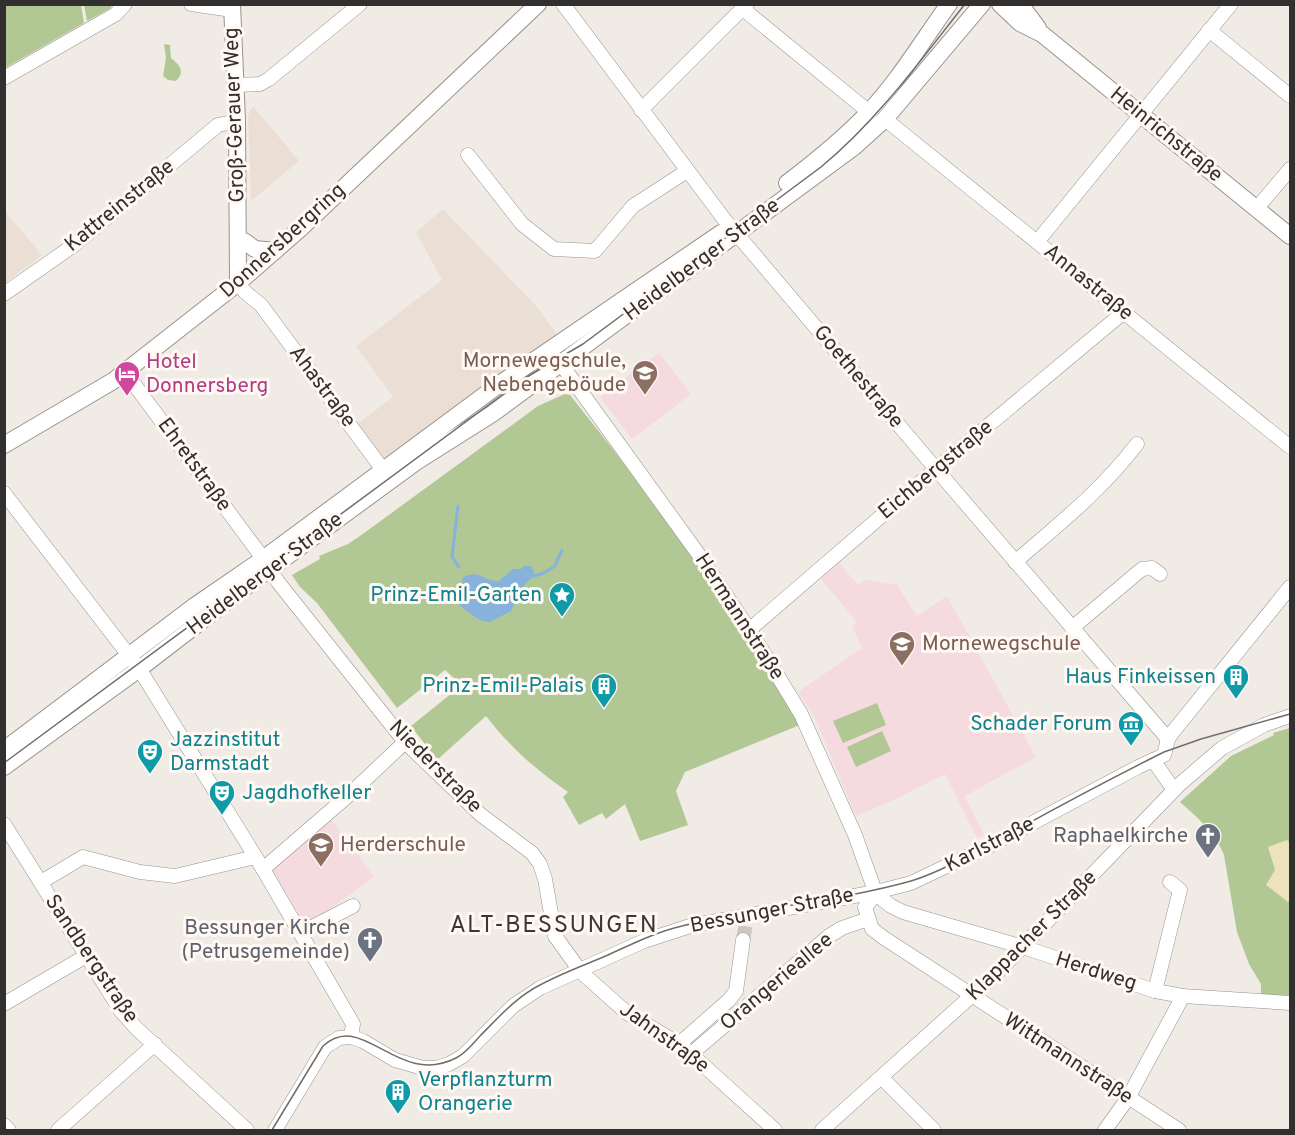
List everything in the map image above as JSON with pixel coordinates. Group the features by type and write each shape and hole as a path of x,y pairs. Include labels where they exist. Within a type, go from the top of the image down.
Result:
{"main road":[{"name":"Donnersbergring","path":"4,445 89,397 125,372 244,278 538,4"},
{"name":"Heidelberger Straße","path":"387,475 416,462 492,414 561,364 734,230 836,146 869,112 898,76 949,4"},
{"name":"Heidelberger Straße","path":"4,767 135,662 196,605 266,564 387,475 515,373 734,230 854,147 885,119 982,4"},
{"name":"Heinrichstraße","path":"1000,4 1020,23 1042,34 1290,236"},
{"name":"Heinrichstraße","path":"1020,4 1042,34"},
{"name":"Groß-Gerauer Weg","path":"232,7 237,121 237,236 244,278"},
{"name":"Groß-Gerauer Weg","path":"238,225 244,241 244,278"},
{"path":"244,241 255,249 275,251"},
{"path":"551,350 561,364"},
{"name":"Heidelberger Straße","path":"4,750 135,662"}],"street":[{"path":"4,78 116,14 125,4"},
{"path":"191,4 232,7"},
{"path":"235,85 256,85 266,81 360,4"},
{"name":"Goethestraße","path":"563,4 687,171 734,230 936,470 1168,739"},
{"path":"1037,242 1231,4"},
{"path":"641,110 745,7 869,112"},
{"path":"1209,30 1290,96"},
{"name":"Annastraße","path":"885,119 1290,447"},
{"name":"Kattreinstraße","path":"4,294 74,245 218,125 237,121"},
{"path":"468,155 522,224 554,249 595,251 633,206 687,171"},
{"path":"1257,208 1290,170"},
{"name":"Ahastraße","path":"244,278 261,305 387,475"},
{"name":"Eichbergstraße","path":"749,630 1124,312"},
{"name":"Hermannstraße","path":"561,364 679,527 749,630 801,714 855,835 876,893"},
{"name":"Ehretstraße","path":"125,372 266,564"},
{"path":"1015,562 1095,493 1137,444"},
{"path":"4,493 135,662 263,869 353,1024 351,1037 339,1038 325,1047 275,1131"},
{"name":"Niederstraße","path":"266,564 405,742 476,811 536,858 545,879 555,936 579,969"},
{"path":"1072,628 1142,569 1152,568 1160,574"},
{"path":"1174,790 1158,758 1168,739 1290,587"},
{"name":"Klappacher Straße","path":"825,1130 973,997 1174,790 1222,748 1264,725 1290,716"},
{"path":"263,869 350,794 405,742"},
{"name":"Karlstraße","path":"876,893 927,876 1158,758"},
{"name":"Sandbergstraße","path":"4,824 10,844 40,882 121,1011 247,1131"},
{"path":"40,882 83,857 140,872 175,876 255,857"},
{"path":"1155,991 1180,890 1170,882"},
{"path":"868,919 866,907 876,893"},
{"name":"Bessunger Straße","path":"351,1037 363,1041 395,1060 423,1068 437,1068 463,1056 526,996 579,969 662,934 690,926 746,919 876,893"},
{"name":"Herdweg","path":"876,893 891,906 903,912 1023,947 1155,991 1183,996 1290,1003"},
{"path":"301,933 353,906"},
{"name":"Wittmannstraße","path":"868,919 872,929 884,938 1179,1131"},
{"name":"Orangerieallee","path":"691,1054 829,936 842,928 868,919"},
{"path":"679,1044 729,1000 736,991 743,940"},
{"path":"4,1004 86,956"},
{"name":"Jahnstraße","path":"579,969 627,1013 679,1044 775,1131"},
{"path":"1105,1131 1128,1098 1183,996"},
{"path":"58,1131 154,1044"},
{"path":"882,1078 934,1131"},
{"path":"4,1125 9,1131"}],"shaded area":[{"path":"253,106 299,161 251,201 248,115"},
{"path":"443,209 536,306 563,342 383,470 352,428 393,397 356,346 442,280 416,232"},
{"path":"4,210 42,255 5,283 4,283"},
{"name":"Mornewegschule, Nebengeböude","path":"659,353 691,394 632,439 600,397"},
{"path":"839,563 858,585 865,580 897,585 917,616 947,596 1036,757 965,796 984,835 977,838 945,774 856,816 813,714 798,692 862,648 852,626 857,622 821,579"},
{"name":"Herderschule","path":"328,816 374,877 310,924 304,923 273,871 273,866"}],"green space":[{"path":"5,4 81,5 84,23 5,68"},
{"path":"112,4 111,8 87,21 84,5"},
{"path":"164,44 170,45 171,58 181,69 176,81 168,80 163,76 166,58"},
{"name":"Prinz-Emil-Garten","path":"565,394 570,395 615,452 703,571 802,724 685,772 676,791 688,825 640,841 625,804 606,819 602,813 579,825 563,797 568,792 524,757 486,716 437,760 411,726 462,685 445,670 397,708 317,603 300,587 292,575 320,559 319,556 348,544 538,406"},
{"path":"877,703 886,725 843,743 833,721"},
{"path":"1290,728 1290,996 1261,995 1261,984 1249,964 1237,932 1224,855 1211,832 1180,802 1231,756 1274,735 1273,733"},
{"path":"882,731 891,751 856,767 847,747"}],"sand":[{"path":"1287,840 1290,843 1290,899 1288,902 1266,885 1275,870 1268,847"}],"water":[{"path":"524,566 531,566 534,576 525,584 511,611 490,622 482,621 458,604 456,599 463,577 474,574 499,581 513,569 521,569"}],"waterway":[{"path":"458,506 452,557 459,567"},
{"path":"534,576 555,566 562,550"}],"tunnel":[{"path":"743,940 746,923"}],"tram line":[{"path":"4,763 525,378 583,344 821,167 879,110 965,4"},
{"path":"272,1130 323,1046 338,1037 352,1036 367,1041 416,1064 435,1065 456,1058 469,1049 508,1008 531,990 644,939 710,919 854,894 924,877 1164,752 1290,714"}],"place":[{"name":"Mornewegschule, Nebengeböude","path":"645,396"},
{"name":"Hotel Donnersberg","path":"127,397"},
{"name":"Prinz-Emil-Garten","path":"562,618"},
{"name":"Mornewegschule","path":"902,667"},
{"name":"Haus Finkeissen","path":"1236,700"},
{"name":"Prinz-Emil-Palais","path":"604,709"},
{"name":"Schader Forum","path":"1131,747"},
{"name":"Jazzinstitut Darmstadt","path":"150,775"},
{"name":"Jagdhofkeller","path":"222,816"},
{"name":"Raphaelkirche","path":"1208,859"},
{"name":"Herderschule","path":"321,868"},
{"name":"Bessunger Kirche (Petrusgemeinde)","path":"370,963"},
{"name":"Verpflanzturm Orangerie","path":"398,1115"}],"district":[{"name":"ALT-BESSUNGEN","path":"554,926"}]}
